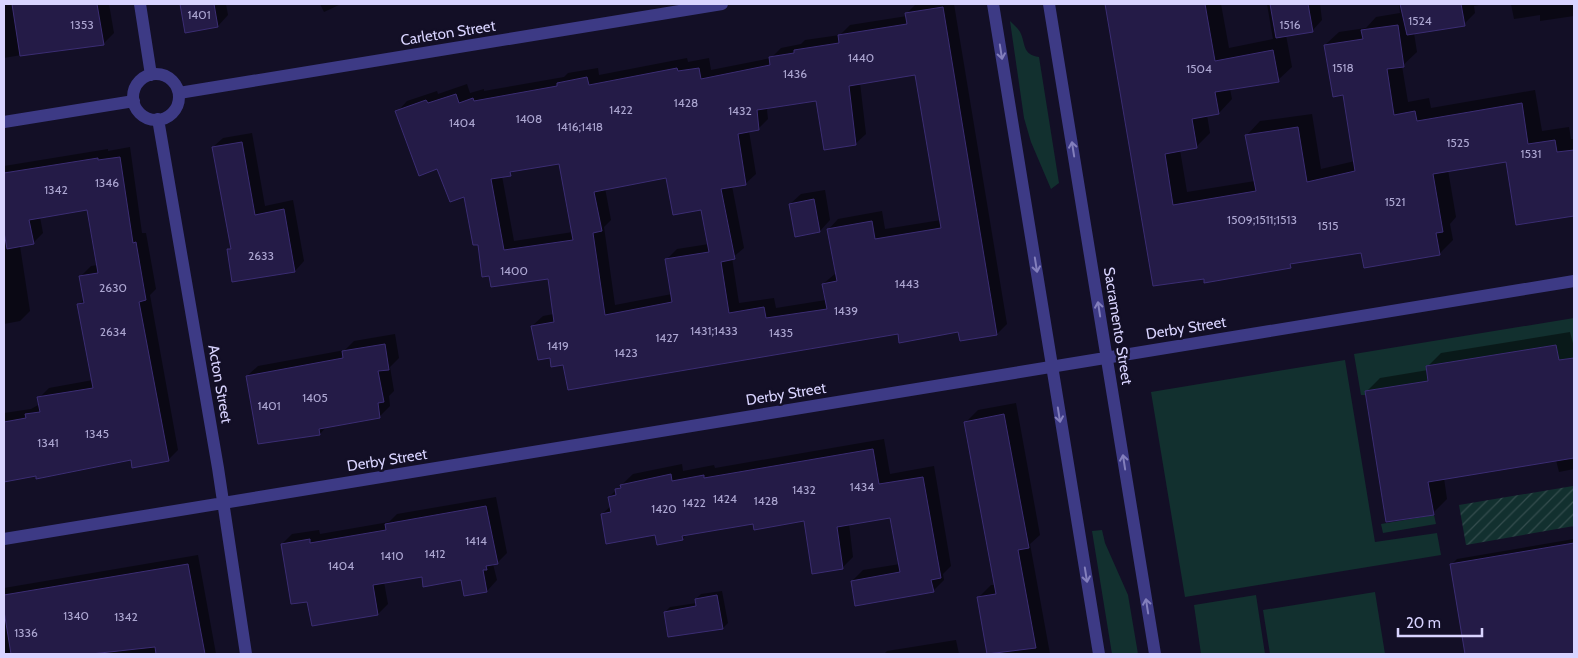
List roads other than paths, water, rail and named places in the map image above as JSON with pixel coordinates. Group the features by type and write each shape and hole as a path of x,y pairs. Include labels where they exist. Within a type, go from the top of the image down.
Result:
{"street":[{"path":"140,4 152,75"},
{"name":"Carleton Street","path":"179,94 722,4"},
{"path":"993,4 1098,654"},
{"name":"Sacramento Street","path":"1049,4 1155,654"},
{"path":"152,75 166,76 172,81 179,94 179,101 172,113 158,119 146,117 136,108 134,101 135,88 139,82 152,75"},
{"path":"4,122 134,101"},
{"name":"Acton Street","path":"158,119 223,504 246,654"},
{"name":"Derby Street","path":"4,539 1574,281"}]}
